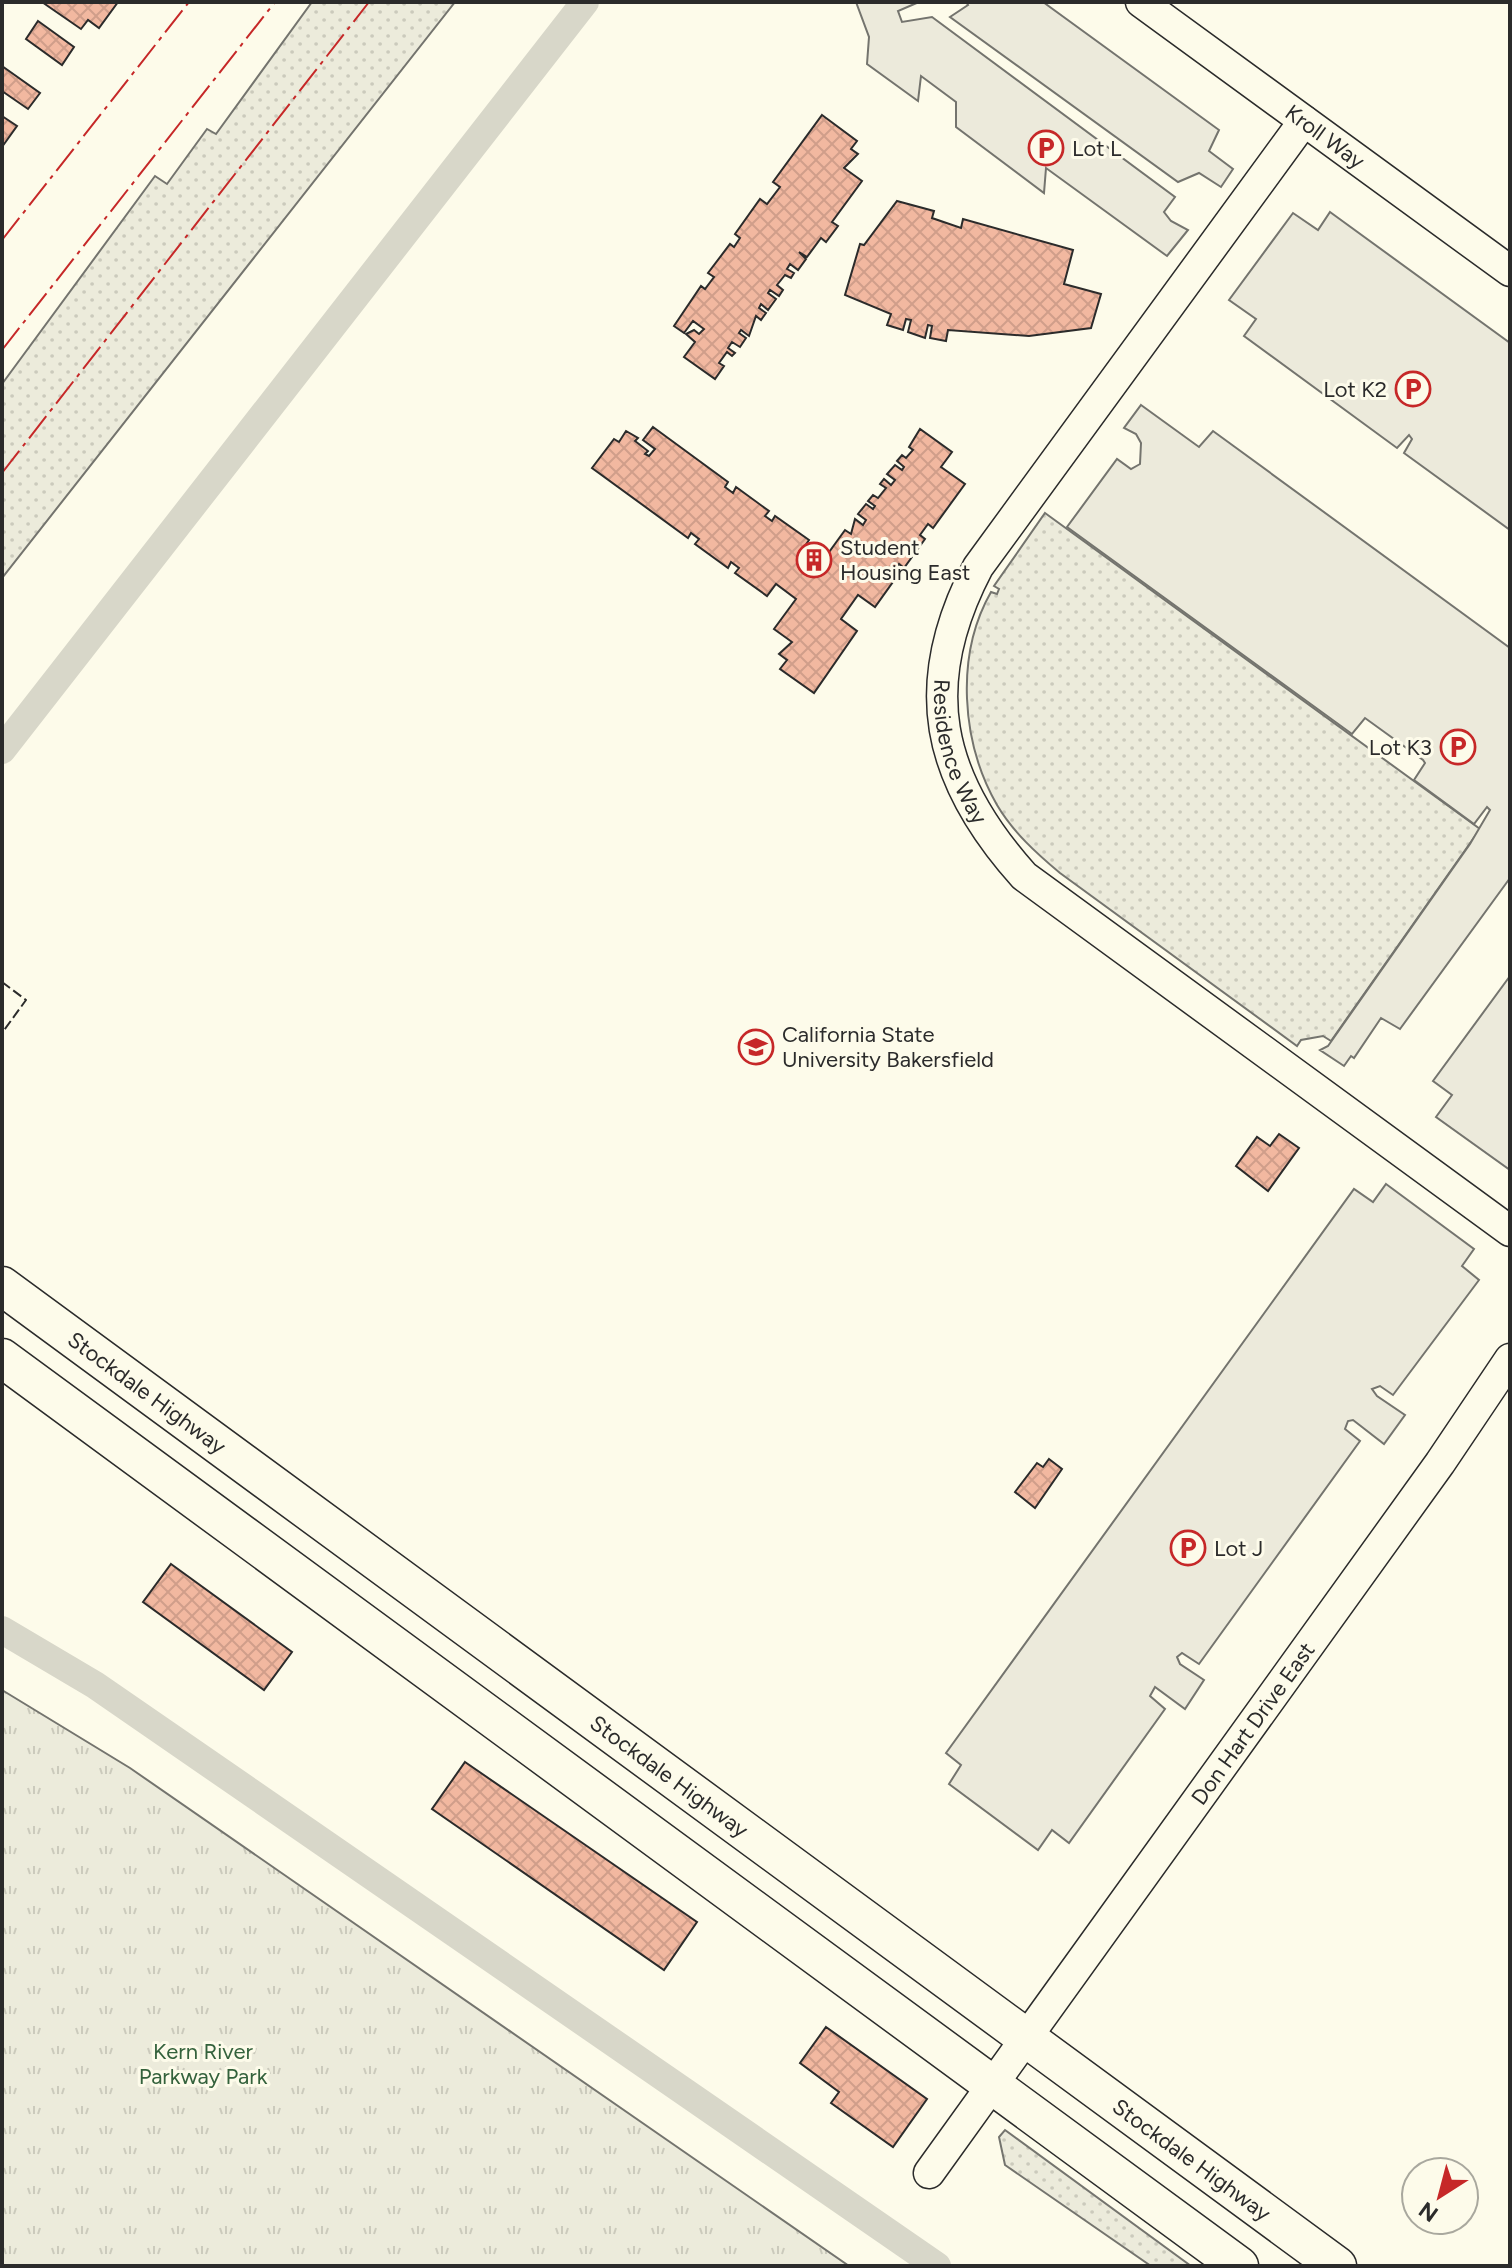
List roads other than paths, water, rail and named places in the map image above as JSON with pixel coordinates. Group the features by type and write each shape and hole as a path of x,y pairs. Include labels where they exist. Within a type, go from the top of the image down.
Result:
{"main road":[{"name":"Stockdale Highway","path":"2,1286 1337,2266"},
{"path":"2,1317 28,1330 74,1338"},
{"path":"2,1358 1239,2266"}],"street":[{"name":"Kroll Way","path":"1141,2 1510,271"},
{"name":"Residence Way","path":"1304,121 978,567 957,607 945,657 941,712 947,742 981,823 1024,876 1510,1231"},
{"name":"Don Hart Drive East","path":"929,2173 1440,1463 1510,1359"}],"waterway":[{"path":"2,750 585,2"},
{"path":"2,1630 95,1685 937,2266"}],"place":[{"name":"Lot L","path":"1046,148"},
{"name":"Lot K2","path":"1413,389"},
{"name":"Student Housing East","path":"814,560"},
{"name":"Lot K3","path":"1458,747"},
{"name":"California State University Bakersfield","path":"756,1047"},
{"name":"Lot J","path":"1188,1548"}],"park label":[{"name":"Kern River Parkway Park","path":"203,2064"}]}
